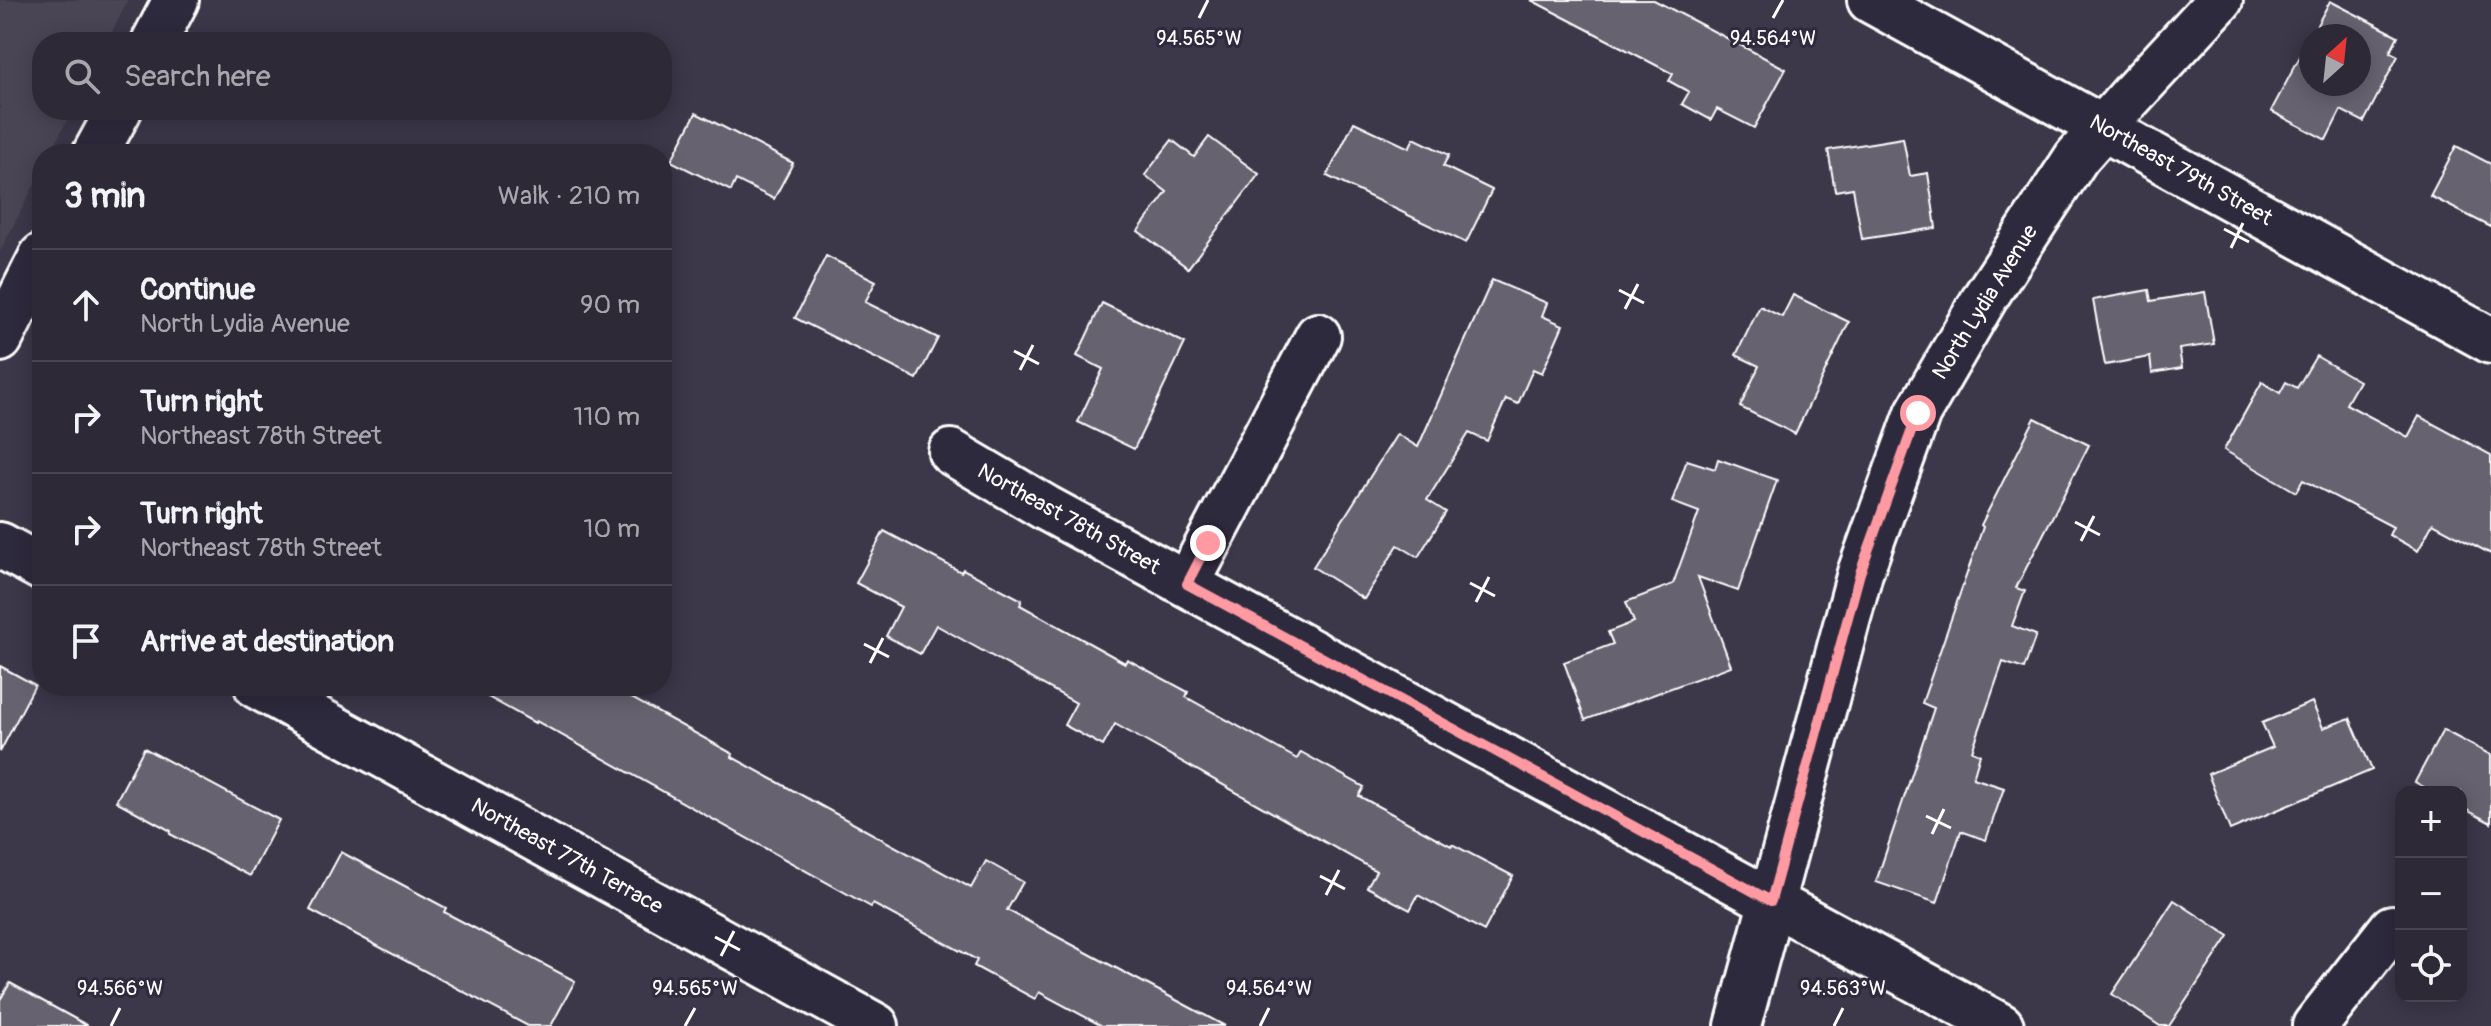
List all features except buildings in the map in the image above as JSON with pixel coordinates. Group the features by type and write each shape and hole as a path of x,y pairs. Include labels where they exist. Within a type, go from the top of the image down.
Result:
{"street":[{"path":"159,32 176,0"},
{"name":"Northeast 79th Street","path":"1870,0 2491,341"},
{"name":"North Lydia Avenue","path":"1738,1026 1860,573 1918,413 1986,296 2077,157 2220,0"},
{"path":"100,144 114,120"},
{"path":"0,339 32,276"},
{"name":"Northeast 78th Street","path":"1187,584 1318,336"},
{"name":"Northeast 78th Street","path":"951,452 1046,508 2001,1026"},
{"path":"0,545 32,563"},
{"name":"Northeast 77th Terrace","path":"275,696 876,1026"},
{"path":"2315,1026 2392,928"}],"shaded area":[{"path":"0,0 128,0 112,32 32,32 32,120 67,120 55,144 32,144 32,190 0,252"}],"route":[{"path":"1208,543 1187,584 1771,901 1860,573 1918,413"}]}
